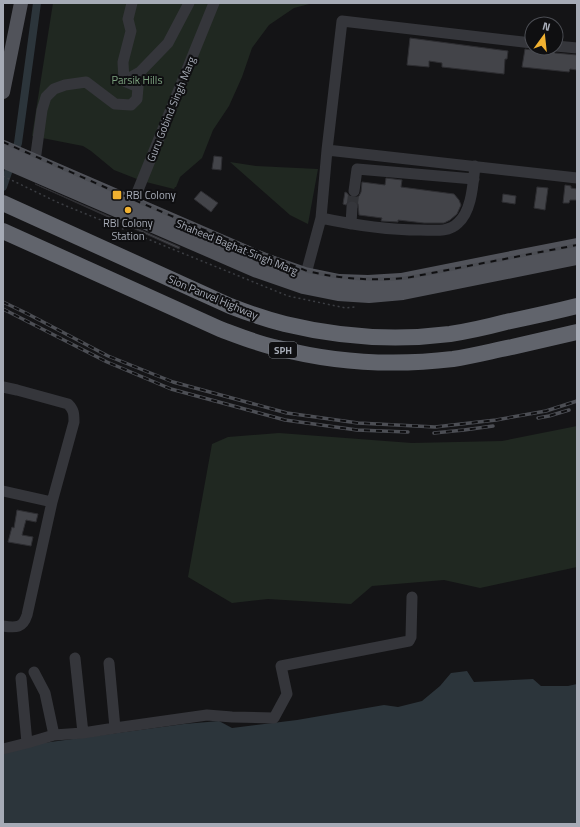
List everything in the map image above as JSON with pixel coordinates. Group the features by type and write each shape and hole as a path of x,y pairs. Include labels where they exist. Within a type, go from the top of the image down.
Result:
{"highway":[{"name":"Sion Panvel Highway","path":"3,203 230,306 270,320 310,330 366,337 422,337 478,329 577,306"},
{"name":"SPH","path":"6,232 220,329 248,340 306,355 335,360 365,362 424,362 483,354 577,332"}],"main road":[{"path":"3,92 21,3"},
{"name":"Shaheed Baghat Singh Marg","path":"4,152 130,209 257,271 340,281 368,282 401,280 577,245"},
{"name":"Shaheed Baghat Singh Marg","path":"305,276 338,294 369,296 403,293 577,258"}],"street":[{"path":"124,81 123,62 131,31 128,19 132,3"},
{"path":"124,81 140,72 168,43 189,3"},
{"name":"Guru Gobind Singh Marg","path":"130,209 214,3"},
{"path":"305,276 321,218 327,150 342,21 524,42"},
{"path":"564,47 577,48"},
{"path":"31,164 42,110 46,97 54,89 65,85 86,82 115,104 131,105 137,98 138,87 124,81"},
{"path":"327,150 577,178"},
{"path":"321,218 351,224 398,230 443,230 451,228 458,224 465,216 474,179 475,166"},
{"path":"354,191 357,169 474,179"},
{"path":"351,224 352,207"},
{"path":"3,387 68,404 72,408 74,415 74,422 52,502 25,622 12,628 3,626"},
{"path":"3,491 52,502"},
{"path":"3,749 54,735 83,733 207,715 274,718 287,694 281,666 409,641 411,637 412,597"},
{"path":"75,658 83,733"},
{"path":"109,663 116,728"},
{"path":"34,672 46,693 54,735"},
{"path":"21,678 27,743"}],"green space":[{"name":"Parsik Hills","path":"53,3 313,3 294,8 269,25 252,48 242,77 229,106 213,130 202,158 180,177 174,189 142,181 114,170 83,146 32,136"},
{"path":"230,162 256,166 318,169 308,224 290,215"},
{"path":"577,426 577,567 480,588 444,580 372,586 351,604 268,599 232,603 188,577 212,444 228,437 279,433 412,443 502,441"}],"shaded area":[{"path":"467,671 474,682 533,679 541,686 568,686 577,684 577,824 3,824 3,754 43,743 184,724 219,721 232,728 297,720 384,705 398,707 422,701 440,686 451,673"}],"building":[{"path":"410,38 508,51 507,59 505,59 504,74 442,67 442,63 429,61 429,67 407,65"},
{"path":"524,55 577,55 577,70 570,69 569,72 522,67"},
{"path":"214,156 222,157 221,170 212,169"},
{"path":"386,178 402,180 401,187 454,194 461,205 457,214 444,223 424,223 398,220 398,222 381,221 382,218 359,215 358,204 356,201 352,200 346,205 343,204 345,192 350,197 356,198 361,192 362,182 385,185"},
{"path":"35,184 180,247 179,249"},
{"path":"565,185 577,189 577,200 570,200 569,203 563,203"},
{"path":"537,187 548,188 545,210 534,208"},
{"path":"201,191 218,203 211,212 194,199"},
{"path":"503,194 516,196 515,204 502,202"},
{"path":"17,510 38,514 36,522 26,520 22,535 33,537 31,546 8,542 12,527 14,528"}],"waterway":[{"path":"3,187 18,143 37,3"}],"tunnel":[{"path":"352,207 354,191"}],"railway":[{"path":"3,142 202,229 307,271 320,274 356,279 406,278 577,245"},
{"path":"3,302 108,356 173,382 287,413 358,423 435,427 496,420 546,411 577,401"},
{"path":"3,309 107,362 171,389 285,420 357,430 408,432"},
{"path":"538,418 569,410"},
{"path":"434,433 493,426"}],"place":[{"name":"RBI Colony","path":"117,195"},
{"name":"RBI Colony Station","path":"128,210"}]}
